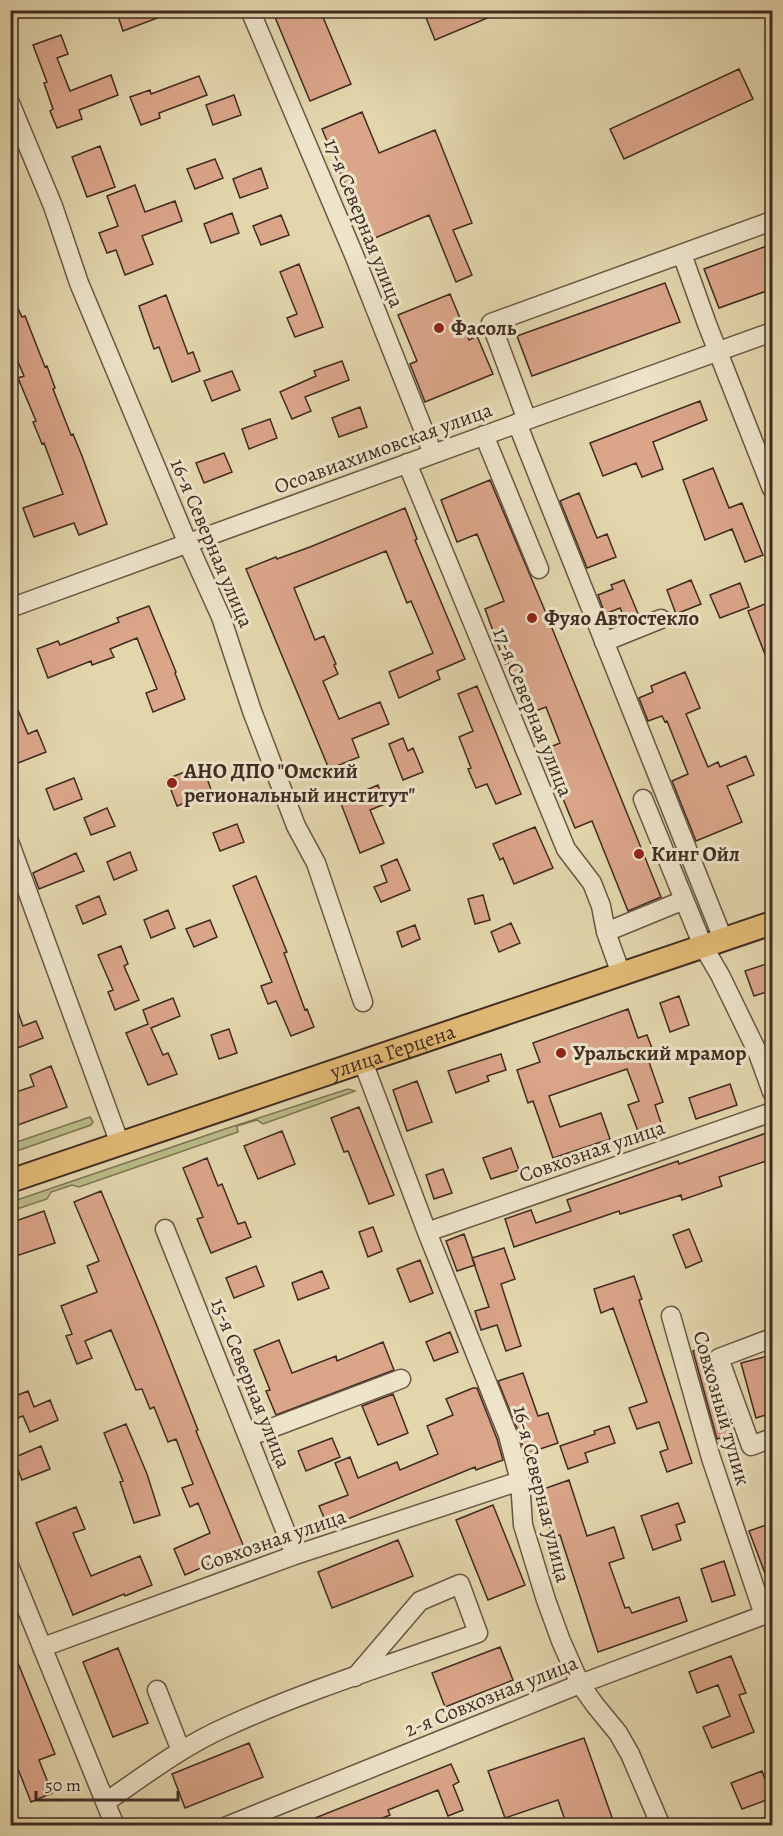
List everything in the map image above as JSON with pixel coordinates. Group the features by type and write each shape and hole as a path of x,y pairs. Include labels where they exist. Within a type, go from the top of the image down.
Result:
{"main road":[{"name":"улица Герцена","path":"10,1181 772,923"}],"street":[{"name":"17-я Северная улица","path":"250,10 350,244 433,454"},
{"name":"16-я Северная улица","path":"10,103 53,206 79,283 188,544 221,617 252,711 296,826 316,863 363,1002"},
{"path":"772,221 491,323 522,422 713,943 720,975 757,1052 772,1092"},
{"path":"682,254 772,489"},
{"name":"Осоавиахимовская улица","path":"10,608 772,332"},
{"path":"484,435 539,569"},
{"name":"17-я Северная улица","path":"407,464 566,849 592,884 601,906 606,932 621,974"},
{"path":"604,642 660,619"},
{"path":"643,799 684,900 713,943"},
{"path":"10,844 120,1144"},
{"path":"606,932 684,900"},
{"name":"16-я Северная улица","path":"363,1062 427,1232 508,1435 520,1481 524,1525 561,1641 580,1684 618,1733 630,1755 660,1826"},
{"name":"Совхозная улица","path":"427,1232 772,1112"},
{"name":"15-я Северная улица","path":"165,1229 295,1555"},
{"name":"Совхозный тупик","path":"671,1316 711,1458 768,1613"},
{"path":"772,1338 719,1358 751,1446 772,1438"},
{"path":"248,1437 401,1379"},
{"name":"Совхозная улица","path":"43,1647 295,1555 520,1481"},
{"path":"10,1568 14,1588 43,1647 115,1826"},
{"path":"106,1802 181,1751 225,1727 478,1633 460,1584 420,1601 355,1677"},
{"name":"2-я Совхозная улица","path":"227,1826 580,1684 768,1613"},
{"path":"157,1690 181,1751"}],"green space":[{"path":"348,1089 355,1091 263,1124 257,1120 237,1126 238,1132 79,1187 72,1185 51,1192 47,1199 11,1211 11,1202 225,1129"},
{"path":"90,1117 93,1122 91,1125 11,1153 11,1144"}],"building":[{"path":"116,10 173,10 173,12 123,31"},
{"path":"272,10 320,10 351,84 310,101"},
{"path":"423,10 504,10 504,11 435,40"},
{"path":"61,35 68,54 57,58 70,91 111,75 118,95 79,110 82,119 57,128 50,111 53,109 44,83 47,82 33,45"},
{"path":"739,69 753,99 624,159 610,129"},
{"path":"199,76 207,95 159,113 160,118 141,125 130,97 150,90 151,94"},
{"path":"234,95 241,115 213,125 206,105"},
{"path":"362,112 379,153 435,130 472,223 453,230 472,275 456,282 429,215 368,241 322,129"},
{"path":"100,146 115,187 87,197 72,157"},
{"path":"215,159 223,178 195,189 187,169"},
{"path":"261,168 268,188 240,198 233,179"},
{"path":"135,185 145,212 175,201 182,221 142,236 153,264 125,275 116,250 107,253 99,233 118,226 107,196"},
{"path":"232,213 239,233 211,243 204,224"},
{"path":"281,215 289,235 261,245 253,226"},
{"path":"772,244 772,289 719,308 704,269"},
{"path":"299,264 323,327 295,337 287,318 297,314 280,272"},
{"path":"665,283 680,322 532,376 517,336"},
{"path":"10,291 22,317 25,316 45,367 47,366 55,388 53,389 82,456 107,524 79,535 74,523 34,537 23,508 63,494 44,443 42,444 33,422 36,421 18,378 24,376 10,343"},
{"path":"450,294 469,340 477,336 493,374 425,402 410,364 417,361 398,315"},
{"path":"166,295 188,354 193,352 200,371 172,382 159,347 154,349 139,306"},
{"path":"342,361 349,380 305,397 311,411 292,419 280,392 316,376 314,371"},
{"path":"232,371 240,390 212,401 204,381"},
{"path":"700,401 707,420 653,442 663,469 642,477 636,463 603,476 590,443"},
{"path":"360,407 367,427 339,437 332,418"},
{"path":"270,419 277,438 249,449 242,429"},
{"path":"224,453 232,472 204,483 196,463"},
{"path":"713,468 729,508 742,503 763,555 745,562 732,529 705,540 683,480"},
{"path":"490,480 661,897 628,911 592,821 575,828 543,750 560,743 546,707 528,714 508,663 505,664 485,609 504,601 477,534 457,542 441,500"},
{"path":"579,493 597,538 607,534 616,557 587,568 560,501"},
{"path":"405,508 417,539 415,540 465,659 437,671 440,679 399,698 389,672 433,653 411,601 407,603 386,551 294,588 315,640 324,636 336,664 334,665 338,674 323,681 339,719 380,702 389,724 352,739 359,757 329,769 246,569 310,547"},
{"path":"624,580 639,616 626,621 620,608 605,614 598,595 613,589 611,585"},
{"path":"691,580 701,604 676,614 667,590"},
{"path":"740,583 749,607 720,618 710,595"},
{"path":"772,601 772,672 748,611"},
{"path":"149,606 185,699 153,712 146,693 157,689 137,638 110,649 114,657 92,665 91,661 48,678 37,649 58,641 60,645 119,622 117,618"},
{"path":"685,672 700,708 686,714 708,767 718,762 720,767 746,756 754,775 727,786 742,822 696,841 672,781 688,774 667,721 665,722 662,716 648,721 639,698 653,692 651,686"},
{"path":"477,686 521,794 496,804 487,784 476,788 459,737 473,731 458,694"},
{"path":"10,691 28,734 37,730 46,752 18,763 10,745"},
{"path":"403,738 408,751 413,748 423,772 403,780 389,744"},
{"path":"202,765 212,792 177,806 167,779"},
{"path":"74,778 82,799 54,810 46,789"},
{"path":"378,785 385,804 370,810 384,843 360,853 340,801"},
{"path":"107,808 115,826 91,835 84,818"},
{"path":"237,824 244,842 220,851 213,833"},
{"path":"535,827 553,868 514,884 503,858 500,860 493,844"},
{"path":"130,852 137,870 114,880 107,862"},
{"path":"76,853 84,871 39,889 33,873"},
{"path":"397,859 410,890 381,902 374,887 387,882 381,866"},
{"path":"256,876 287,952 284,953 305,1010 307,1009 314,1027 291,1036 276,1001 268,1004 261,986 272,982 233,886"},
{"path":"483,895 490,920 475,924 468,899"},
{"path":"99,896 106,914 83,924 76,906"},
{"path":"168,910 175,928 151,938 144,920"},
{"path":"210,920 217,937 194,947 186,929"},
{"path":"511,923 520,943 499,952 491,932"},
{"path":"415,925 420,939 402,947 397,932"},
{"path":"121,946 128,964 124,966 139,1000 115,1010 108,992 113,990 98,955"},
{"path":"772,962 772,990 754,996 745,971"},
{"path":"12,996 23,1026 36,1021 43,1038 10,1051 10,997"},
{"path":"679,996 689,1025 670,1032 660,1003"},
{"path":"173,998 180,1016 151,1028 163,1055 168,1053 177,1074 148,1085 126,1033 148,1024 143,1010"},
{"path":"628,1009 638,1038 647,1035 656,1059 649,1062 663,1102 655,1105 661,1123 638,1131 628,1105 639,1101 627,1069 549,1096 560,1127 601,1113 610,1139 553,1158 533,1101 528,1103 517,1070 540,1062 533,1043"},
{"path":"229,1029 237,1053 219,1059 211,1035"},
{"path":"501,1054 506,1070 487,1076 489,1081 456,1093 448,1071"},
{"path":"51,1066 67,1107 10,1128 10,1094 34,1086 30,1075"},
{"path":"417,1081 432,1122 407,1131 393,1090"},
{"path":"730,1084 737,1105 696,1119 689,1098"},
{"path":"359,1107 394,1195 369,1204 348,1151 344,1152 331,1118"},
{"path":"282,1131 295,1164 258,1179 244,1146"},
{"path":"772,1131 772,1159 719,1177 722,1186 682,1200 681,1195 620,1214 619,1211 514,1247 505,1219 531,1210 536,1223 571,1211 567,1200"},
{"path":"511,1148 519,1170 491,1179 483,1158"},
{"path":"207,1158 218,1186 222,1184 238,1224 245,1222 251,1237 211,1253 197,1219 203,1217 183,1168"},
{"path":"443,1169 452,1193 434,1199 426,1175"},
{"path":"101,1191 246,1552 222,1562 221,1559 185,1575 174,1549 210,1533 198,1503 190,1507 182,1488 193,1484 176,1439 168,1442 154,1407 150,1409 142,1389 136,1390 111,1330 85,1341 92,1358 77,1364 66,1336 72,1334 61,1306 97,1292 87,1266 99,1261 74,1202"},
{"path":"44,1211 55,1243 10,1258 10,1223"},
{"path":"373,1227 382,1251 368,1257 359,1232"},
{"path":"689,1229 702,1261 686,1268 673,1235"},
{"path":"464,1234 475,1265 457,1271 446,1241"},
{"path":"504,1248 515,1279 501,1284 521,1346 506,1351 497,1325 481,1330 475,1311 489,1307 472,1258"},
{"path":"420,1260 433,1293 410,1302 397,1269"},
{"path":"256,1266 264,1286 234,1298 226,1278"},
{"path":"322,1271 329,1288 298,1300 292,1283"},
{"path":"634,1276 642,1299 639,1300 692,1463 667,1472 660,1452 668,1449 659,1422 637,1429 629,1408 647,1402 613,1308 601,1313 594,1289"},
{"path":"450,1332 458,1352 434,1361 426,1342"},
{"path":"279,1340 292,1373 336,1356 337,1361 383,1342 394,1370 276,1415 266,1391 270,1390 254,1350"},
{"path":"705,1347 731,1435 717,1439 693,1351"},
{"path":"772,1355 772,1413 756,1418 741,1363"},
{"path":"523,1373 538,1416 548,1413 558,1443 525,1454 498,1381"},
{"path":"477,1388 503,1460 476,1470 475,1467 328,1527 319,1506 348,1495 335,1463 350,1457 358,1478 397,1462 400,1470 438,1454 427,1426 453,1415 446,1399"},
{"path":"28,1391 34,1407 50,1400 58,1420 30,1432 23,1416 10,1421 10,1398"},
{"path":"393,1394 408,1433 378,1445 362,1406"},
{"path":"126,1424 147,1474 160,1515 134,1523 120,1482 123,1481 104,1433"},
{"path":"609,1426 615,1443 585,1453 588,1462 568,1469 560,1446 595,1434 594,1431"},
{"path":"332,1438 340,1457 306,1471 298,1451"},
{"path":"41,1446 50,1469 22,1480 13,1458"},
{"path":"569,1480 587,1536 614,1527 624,1558 609,1563 625,1608 629,1607 632,1613 679,1597 687,1621 598,1652 560,1535 553,1537 538,1491"},
{"path":"678,1503 685,1522 676,1525 681,1540 653,1550 641,1516"},
{"path":"493,1505 525,1585 488,1600 456,1520"},
{"path":"76,1507 85,1529 73,1533 91,1576 140,1556 152,1585 73,1615 36,1523"},
{"path":"772,1523 772,1589 771,1589 749,1531"},
{"path":"398,1540 413,1576 332,1608 318,1572"},
{"path":"724,1561 735,1595 712,1602 701,1569"},
{"path":"11,1646 55,1754 39,1760 52,1793 31,1802 18,1769 10,1772"},
{"path":"500,1647 513,1680 445,1707 432,1673"},
{"path":"118,1648 148,1723 113,1737 83,1662"},
{"path":"731,1656 746,1693 739,1695 754,1732 712,1748 703,1727 730,1716 718,1685 697,1693 689,1672"},
{"path":"584,1738 615,1826 567,1826 558,1800 505,1818 488,1771"},
{"path":"249,1743 263,1777 185,1808 172,1774"},
{"path":"451,1764 459,1782 453,1785 463,1810 448,1816 438,1790 388,1810 390,1815 362,1826 295,1826"},
{"path":"762,1771 772,1798 742,1809 731,1783"}],"place":[{"name":"Фасоль","path":"439,328"},
{"name":"Фуяо Автостекло","path":"532,618"},
{"name":"АНО ДПО \"Омский региональный институт\"","path":"172,783"},
{"name":"Кинг Ойл","path":"639,854"},
{"name":"Уральский мрамор","path":"561,1053"}]}
